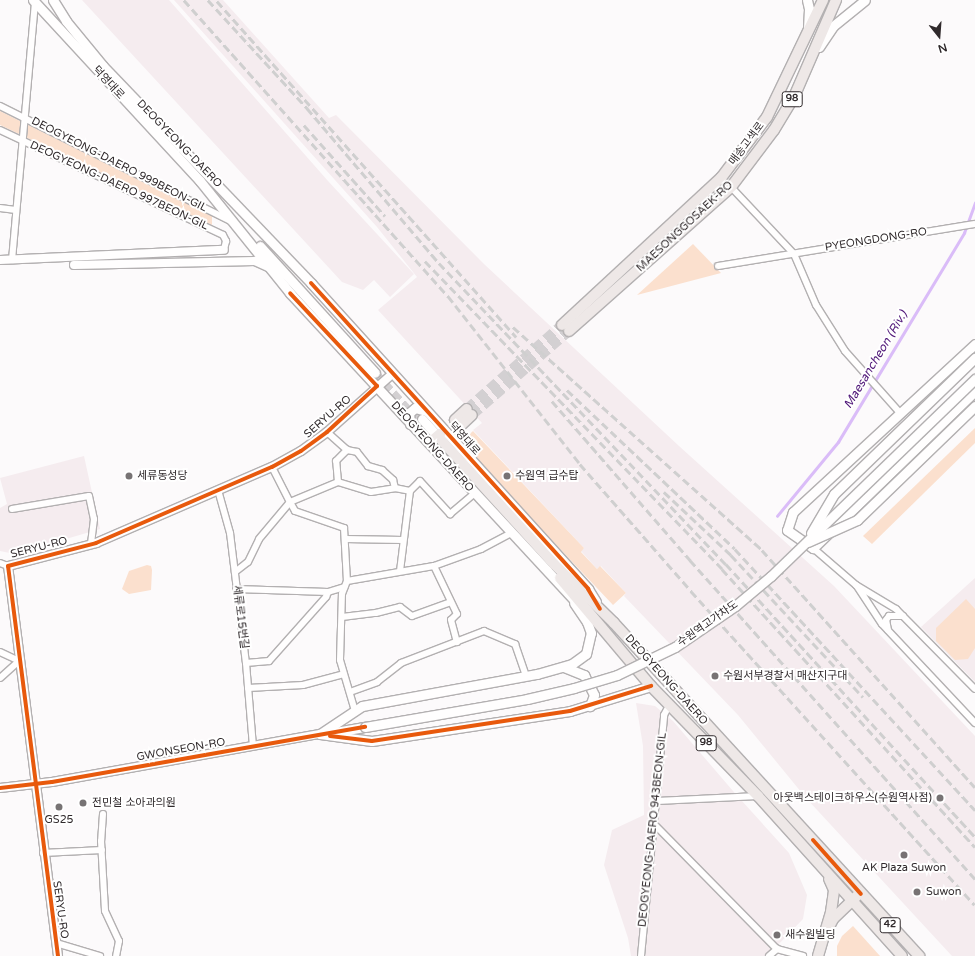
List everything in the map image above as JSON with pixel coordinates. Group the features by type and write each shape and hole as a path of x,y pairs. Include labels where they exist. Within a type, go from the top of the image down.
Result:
{"main road":[{"name":"DEOGYEONG-DAERO","path":"53,0 66,22 104,66 220,188 376,371 236,223 211,194"},
{"path":"807,0 809,9 808,32"},
{"name":"매송고색로","path":"566,328 721,178 767,117 823,0"},
{"name":"MAESONGGOSAEK-RO","path":"566,328 731,187 774,130 794,97 836,0"},
{"path":"811,58 833,26 865,0"},
{"name":"덕영대로","path":"34,1 211,194"},
{"name":"덕영대로","path":"220,188 311,283 392,374 419,419 588,589 600,609"},
{"path":"236,223 271,269"},
{"name":"DEOGYEONG-DAERO","path":"271,269 377,386 419,419 474,494 571,599 592,616"},
{"path":"975,344 792,512 787,530 813,548 975,391"},
{"path":"805,543 834,494 975,358"},
{"name":"수원역고가차도","path":"365,726 527,699 617,675 647,662 703,630 747,596 805,543 975,379"},
{"path":"805,543 857,520 975,406"},
{"path":"458,423 470,412"},
{"name":"덕영대로","path":"419,419 440,439"},
{"name":"DEOGYEONG-DAERO","path":"440,439 554,564 600,609 857,897 902,956"},
{"name":"DEOGYEONG-DAERO","path":"440,439 669,706 758,796 824,868 919,956"},
{"path":"320,734 362,706 526,676 564,667 579,660 586,654 590,643 588,622 571,599"},
{"path":"564,667 584,675 594,695 590,706"},
{"path":"320,734 372,741 590,706 651,686"},
{"name":"GWONSEON-RO","path":"320,734 365,726"},
{"name":"98","path":"824,868 834,890 825,936"},
{"path":"818,956 833,919 857,897"},
{"path":"824,956 825,936"}],"street":[{"path":"12,260 34,1"},
{"name":"DEOGYEONG-DAERO 999BEON-GIL","path":"0,106 236,223"},
{"name":"DEOGYEONG-DAERO 997BEON-GIL","path":"0,130 223,235 226,241 224,250"},
{"path":"731,187 794,254 816,305 844,350 877,385 900,413"},
{"path":"0,208 16,210"},
{"name":"PYEONGDONG-RO","path":"718,266 973,225"},
{"path":"74,261 224,250"},
{"path":"0,260 255,261 271,269"},
{"name":"SERYU-RO","path":"58,956 34,784 33,751 4,564 91,545 272,467 301,452 327,432 392,374"},
{"path":"327,432 347,450 358,452 368,466 382,470 393,480 396,488"},
{"path":"338,482 336,461 347,450"},
{"path":"272,467 295,511 344,528 346,584 342,617 340,660 355,711"},
{"path":"400,571 410,491 420,481 450,514 474,494"},
{"path":"235,572 248,562 259,539 290,502 338,482 371,492 396,488 410,491"},
{"name":"세류로15번길","path":"218,490 230,533 246,663 253,746"},
{"path":"12,509 89,496 94,519 91,545"},
{"path":"246,663 269,661 328,592 346,584 400,571 434,566 481,549 511,533"},
{"path":"345,539 403,540"},
{"path":"813,548 856,585 903,616 975,689"},
{"path":"434,566 457,614 451,620 457,642"},
{"path":"856,585 888,630 975,723"},
{"path":"236,589 328,592"},
{"path":"342,617 376,613 400,607 412,616 451,602"},
{"path":"888,630 886,620 889,616 903,616"},
{"path":"350,692 378,682 401,663 484,631 515,644 526,676"},
{"path":"0,652 19,661 0,678"},
{"path":"248,688 303,685 344,674"},
{"name":"DEOGYEONG-DAERO 943BEON-GIL","path":"641,956 655,825 664,715 669,706"},
{"name":"GWONSEON-RO","path":"0,788 34,784 320,734"},
{"path":"657,802 758,796"},
{"path":"103,814 102,850 105,911 119,941 116,956"},
{"path":"655,825 776,949 802,956"},
{"path":"43,853 102,850"},
{"path":"56,943 100,956"},
{"path":"769,956 776,949"}],"shaded area":[{"path":"82,0 169,0 328,181 414,274 390,297 374,280 363,290 342,282"},
{"path":"174,0 223,0 329,118 336,115 484,264 679,446 834,586 975,736 975,956 952,956 806,798 738,715 624,596 626,593 601,566 597,569 581,551 584,548 473,430 482,423 378,310 417,277 377,227"},
{"path":"0,111 212,216 212,225 0,125"},
{"path":"693,244 721,273 637,295"},
{"path":"975,428 975,443 872,544 863,536"},
{"path":"473,431 584,548 581,552 597,569 600,566 626,593 613,605 460,443"},
{"path":"84,456 100,529 15,554 0,551 0,508 7,504 0,478"},
{"path":"147,565 151,566 152,570 151,590 129,594 122,589 129,571"},
{"path":"975,578 975,682 921,627"},
{"path":"966,599 975,609 975,648 968,659 955,660 936,641 936,628"},
{"path":"636,703 655,706 673,721 739,798 686,802 742,801 789,853 807,895 803,919 776,947 664,830 654,825 650,829 639,956 631,956 628,938 604,865 612,830 644,815 643,746"},
{"path":"657,832 773,949 766,956 644,956"},
{"path":"853,926 880,956 837,956 837,946 842,936"}],"waterway":[{"name":"Maesancheon (Riv.)","path":"777,516 838,442 964,233 975,203"}],"tunnel":[{"path":"467,409 562,325"},
{"path":"472,415 569,331"},
{"path":"375,373 419,422"},
{"path":"440,434 455,420"},
{"path":"446,440 460,426"}],"railway":[{"path":"184,0 448,296 580,464 691,591 975,905"},
{"path":"208,0 307,108 439,263 726,564 975,837"},
{"path":"217,1 516,337"},
{"path":"304,125 385,216"},
{"path":"425,261 722,569 975,847"},
{"path":"513,327 762,550 975,787"},
{"path":"567,390 735,549 975,810"},
{"path":"552,401 690,560 975,879"},
{"path":"664,492 731,555 863,697"}],"cycle path":[{"path":"311,283 588,589 600,609"},
{"path":"58,956 8,566 96,543 272,467 301,451 327,432 377,386 290,293"},
{"path":"330,736 372,741 570,711 651,686"},
{"path":"0,788 52,782 365,727"},
{"path":"813,840 861,894"}],"place":[{"name":"세류동성당","path":"129,476"},
{"name":"수원역 급수탑","path":"507,476"},
{"name":"수원서부경찰서 매산지구대","path":"715,676"},
{"name":"아웃백스테이크하우스(수원역사점)","path":"940,798"},
{"name":"전민철 소아과의원","path":"83,803"},
{"name":"GS25","path":"59,807"},
{"name":"AK Plaza Suwon","path":"904,855"},
{"name":"Suwon","path":"917,892"},
{"name":"새수원빌딩","path":"777,935"}]}
